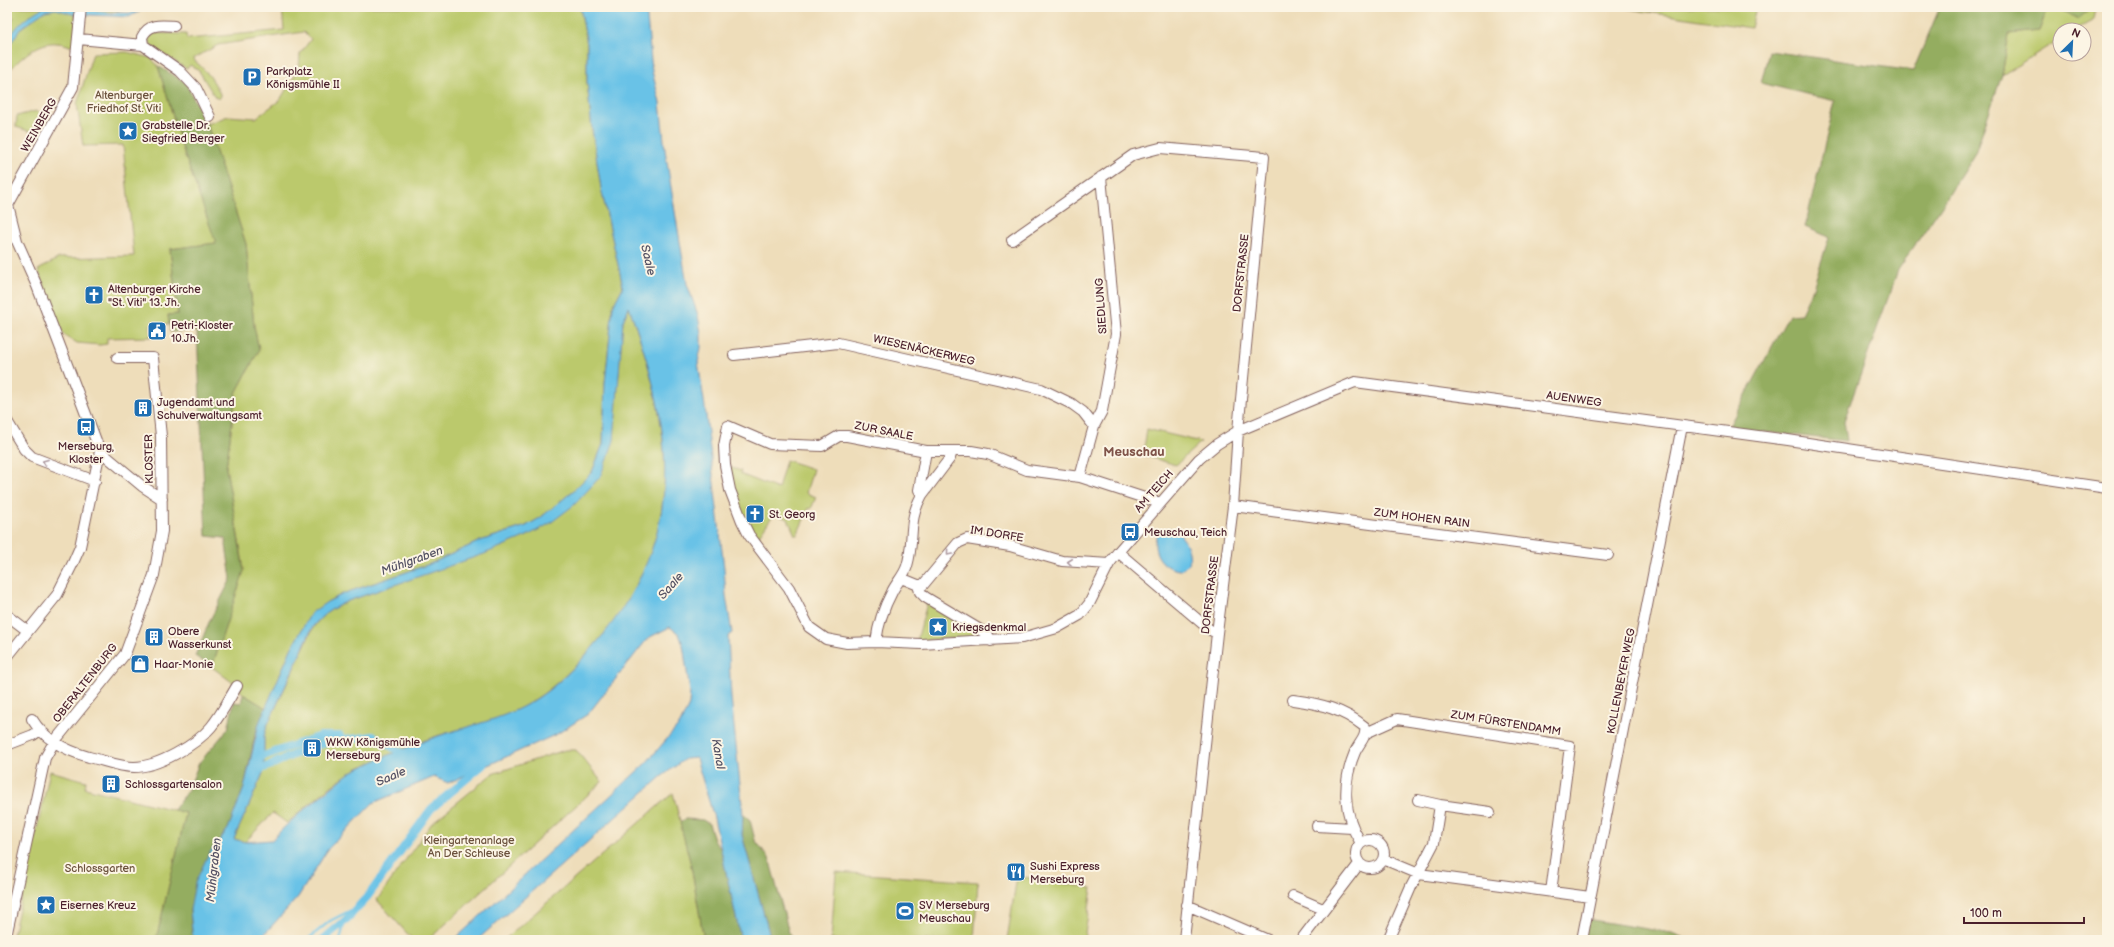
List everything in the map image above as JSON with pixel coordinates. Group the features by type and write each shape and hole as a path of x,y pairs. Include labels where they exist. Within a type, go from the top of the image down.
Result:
{"street":[{"name":"WEINBERG","path":"81,7 74,87 8,205 8,214 17,241 37,286 100,451"},
{"path":"143,44 142,37 150,27 156,25 174,26"},
{"path":"79,39 143,44 180,71 196,88 210,117"},
{"name":"DORFSTRASSE","path":"1102,177 1133,155 1160,148 1264,157 1238,431 1233,506 1217,633 1184,940"},
{"path":"1012,240 1102,177"},
{"name":"SIEDLUNG","path":"1080,476 1094,426 1102,411 1116,334 1102,177"},
{"name":"WIESENÄCKERWEG","path":"734,355 838,343 1041,389 1072,404 1082,412 1094,426"},
{"name":"KLOSTER","path":"117,358 153,358 161,436 162,499"},
{"name":"AUENWEG","path":"1238,431 1345,385 1363,382 1788,440 1916,461 2107,488"},
{"path":"7,421 24,448 32,457 95,481"},
{"name":"ZUR SAALE","path":"876,642 833,641 820,636 809,627 789,588 749,535 734,503 725,465 724,446 728,426 770,444 822,446 839,436 847,436 926,451 971,451 988,454 1028,470 1040,473 1080,476 1160,502"},
{"name":"KOLLENBEYER WEG","path":"1582,940 1682,426"},
{"name":"AM TEICH","path":"876,642 922,644 1022,638 1070,622 1080,615 1089,604 1109,564 1160,502 1199,458 1238,431"},
{"path":"100,451 142,486 162,499"},
{"path":"7,657 57,595 73,563 80,547 95,481 100,451"},
{"path":"922,495 919,490 926,451"},
{"path":"876,642 877,633 891,593 901,578 910,555 913,514 922,495 950,458 952,451"},
{"name":"OBERALTENBURG","path":"7,932 43,766 54,742 109,675 125,654 130,643 154,575 162,531 162,499"},
{"name":"ZUM HOHEN RAIN","path":"1233,506 1608,555"},
{"name":"IM DORFE","path":"918,585 926,582 958,543 967,539 1010,546 1062,561 1109,564"},
{"path":"1118,552 1210,630 1217,633"},
{"path":"901,578 918,585 920,592 925,597 987,634 991,641"},
{"path":"7,615 28,631"},
{"path":"32,718 40,730 54,742 93,758 133,767 145,766 160,761 198,739 211,727 237,686"},
{"path":"1293,700 1326,705 1339,710 1365,727 1366,733 1356,752 1349,772 1346,792 1352,828 1361,843"},
{"name":"ZUM FÜRSTENDAMM","path":"1366,733 1397,718 1570,746 1551,892"},
{"path":"7,745 33,735 40,730"},
{"path":"1418,800 1440,805 1490,812"},
{"path":"1388,940 1434,843 1440,805"},
{"path":"1317,826 1352,828"},
{"path":"1371,840 1377,842 1383,850 1383,859 1373,868 1363,867 1360,864 1356,852 1361,843 1371,840"},
{"path":"1383,859 1418,874 1590,897"},
{"path":"1301,940 1323,909 1360,864"},
{"path":"1293,896 1323,909"},
{"path":"1187,905 1268,940"}],"green space":[{"path":"7,7 76,7 75,48 59,43 42,45 29,52 7,73 7,28 14,18"},
{"path":"89,7 135,7 109,12 89,9"},
{"path":"282,7 580,7 587,44 587,82 601,188 623,287 613,306 605,383 603,444 592,472 573,491 540,518 526,526 480,541 430,564 345,593 327,602 291,649 266,708 243,694 237,686 212,667 244,569 226,468 236,393 259,350 254,326 246,244 207,124 228,116 256,118 280,100 299,68 300,54 311,39 304,32 218,45 193,59 212,80 221,96 219,99 215,97 199,71 190,65 187,69 152,47 148,39 152,33 186,34 187,39 284,30"},
{"path":"1616,7 1756,7 1751,28"},
{"path":"1940,7 2048,7 2039,31 2009,34 2002,75 1975,153 1943,204 1898,270 1844,421 1847,441 1728,428 1789,315 1801,314 1813,288 1829,237 1805,227 1835,101 1761,83 1769,51 1913,71"},
{"path":"2048,7 2055,7 2078,19 2089,10 2089,7 2095,7 2093,20 2089,22 2052,22 2052,44 2002,75 2009,34 2039,31"},
{"path":"2055,7 2089,7 2089,10 2078,19"},
{"name":"Altenburger Friedhof St. Viti","path":"127,52 151,58 158,66 184,153 217,243 170,249 178,314 168,315 169,324 150,325 151,337 107,338 107,344 100,345 77,343 63,334 38,270 59,258 134,256 123,145 83,146 77,104 93,53"},
{"path":"158,66 185,82 207,124 246,244 254,326 259,350 236,393 226,468 244,571 212,667 195,656 210,620 231,579 225,538 206,536 197,331 170,332 168,315 178,314 170,249 216,243 184,153"},
{"path":"36,111 43,118 32,132 16,127 17,116"},
{"path":"629,306 644,351 655,394 663,436 664,478 660,518 649,558 630,598 601,638 573,668 553,686 542,695 510,714 433,737 360,767 319,796 287,823 273,813 245,842 234,839 264,771 264,736 267,726 313,628 324,615 348,601 527,536 600,477 618,381 623,321"},
{"path":"1147,429 1201,442 1176,465 1143,455"},
{"path":"786,460 813,469 806,493 816,497 811,509 809,508 797,535 795,535 788,519 774,514 756,540 739,511 729,467 741,471 740,474 778,489"},
{"path":"927,603 982,636 917,641"},
{"path":"243,694 266,708 255,735 244,788 228,829 208,855 190,910 193,940 156,940 186,813 174,810 189,788 199,763 228,729 234,702 241,703"},
{"name":"Kleingartenanlage An Der Schleuse","path":"565,750 576,750 602,782 428,940 413,940 377,900 432,823 492,774"},
{"name":"Schlossgarten","path":"50,771 86,781 85,788 186,813 156,940 12,940"},
{"path":"673,793 691,865 704,940 504,940"},
{"path":"743,814 750,820 755,840 769,858 791,940 771,940 742,835"},
{"path":"685,819 703,820 709,824 715,842 721,849 741,940 704,940 691,865 680,823"},
{"name":"SV Merseburg Meuschau","path":"836,872 978,882 974,940 831,940"},
{"path":"1017,876 1092,888 1084,940 1007,940"},
{"path":"1586,919 1672,933 1689,940 1584,940"}],"water":[{"path":"44,7 75,7 109,13 130,13 148,7 129,17 72,14 56,9 45,11 21,28 7,49 11,36 20,24 32,14"},
{"path":"580,7 646,7 652,71 660,103 665,150 687,284 698,315 701,333 701,348 698,362 705,407 726,596 732,633 728,636 731,697 743,814 742,835 771,940 741,940 714,818 696,758 685,759 661,777 477,940 454,940 646,763 680,724 689,705 690,692 683,645 679,634 670,627 648,638 588,714 557,734 448,783 434,777 373,803 328,849 298,897 259,940 193,940 190,910 195,883 208,855 228,829 244,788 259,723 291,649 311,613 327,602 345,593 430,564 480,541 526,526 540,518 573,491 592,472 603,444 605,383 613,306 623,287 601,188 592,129 587,82 587,44","holes":["629,307 656,397 663,439 664,480 660,520 648,560 627,600 598,641 561,680 540,697 528,704 497,718 438,736 406,748 352,772 300,813 272,840 245,842 234,839 264,771 264,736 267,726 312,628 316,623 328,612 348,601 484,554 527,536 549,524 574,505 600,477 614,441 623,321"]},
{"path":"1169,528 1174,530 1182,537 1188,548 1190,559 1189,564 1180,570 1167,566 1162,562 1156,551 1155,544 1159,531"}],"waterway":[{"path":"258,758 320,736 340,736"},
{"path":"255,772 309,748 330,742 373,736 409,757"},
{"path":"322,940 345,921 368,896 431,809 483,765"},
{"path":"307,940 330,921 357,907"},
{"path":"340,940 345,921"}],"place":[{"name":"Parkplatz Königsmühle II","path":"252,77"},
{"name":"Grabstelle Dr. Siegfried Berger","path":"128,131"},
{"name":"Altenburger Kirche \"St. Viti\" 13. Jh.","path":"94,295"},
{"name":"Petri-Kloster 10.Jh.","path":"157,331"},
{"name":"Jugendamt und Schulverwaltungsamt","path":"143,408"},
{"name":"Merseburg, Kloster","path":"86,427"},
{"name":"St. Georg","path":"755,514"},
{"name":"Meuschau, Teich","path":"1130,532"},
{"name":"Kriegsdenkmal","path":"938,627"},
{"name":"Obere Wasserkunst","path":"154,637"},
{"name":"Haar-Monie","path":"140,664"},
{"name":"WKW Königsmühle Merseburg","path":"312,748"},
{"name":"Schlossgartensalon","path":"111,784"},
{"name":"Sushi Express Merseburg","path":"1016,872"},
{"name":"Eisernes Kreuz","path":"46,905"},
{"name":"SV Merseburg Meuschau","path":"905,911"}],"district":[{"name":"Meuschau","path":"1134,452"}],"water label":[{"name":"Saale","path":"648,260"},
{"name":"Mühlgraben","path":"412,561"},
{"name":"Saale","path":"671,586"},
{"name":"Kanal","path":"718,754"},
{"name":"Saale","path":"391,777"},
{"name":"Mühlgraben","path":"214,870"}]}
